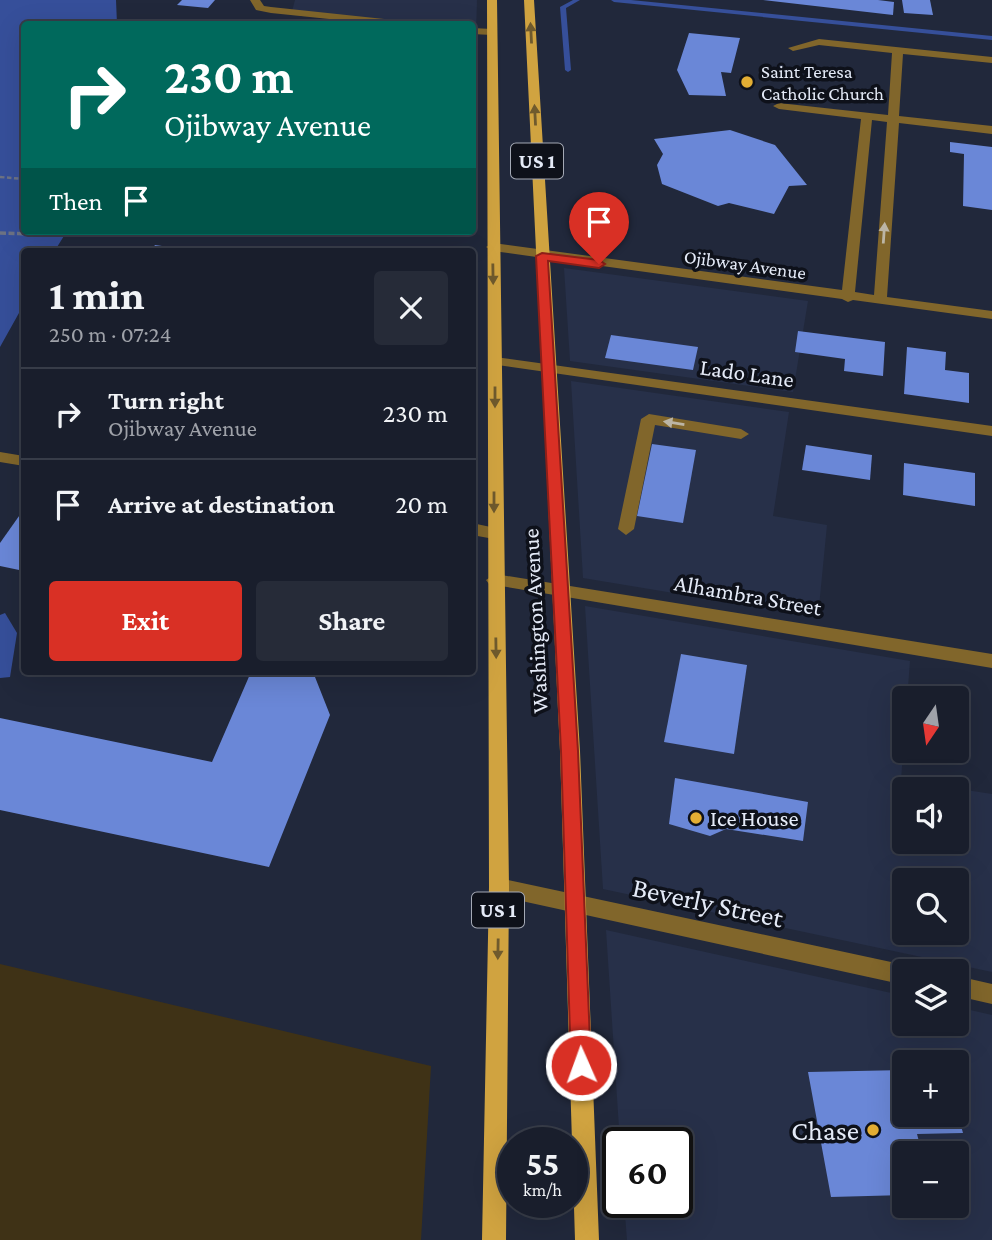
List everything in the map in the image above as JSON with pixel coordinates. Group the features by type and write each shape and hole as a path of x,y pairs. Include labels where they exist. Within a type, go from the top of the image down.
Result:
{"main road":[{"name":"Washington Avenue","path":"492,0 499,887 495,1240"},
{"name":"Washington Avenue","path":"529,0 576,903 587,1240"}],"street":[{"path":"255,0 260,8 271,10 374,21"},
{"path":"476,31 492,32"},
{"path":"793,48 819,42 992,60"},
{"path":"880,302 898,50"},
{"path":"779,106 992,130"},
{"path":"848,298 867,116"},
{"name":"Ojibway Avenue","path":"493,247 542,256 992,316"},
{"name":"Lado Lane","path":"495,360 992,431"},
{"path":"626,529 649,419 741,434"},
{"path":"0,457 21,460"},
{"path":"476,530 495,533"},
{"name":"Alhambra Street","path":"495,580 559,588 992,661"},
{"name":"Beverly Street","path":"499,887 892,972"},
{"path":"969,988 992,993"}],"path":[{"path":"0,177 21,179"},
{"path":"0,233 21,234"}],"shaded area":[{"path":"295,0 477,0 476,34 476,21 352,21 291,15"},
{"path":"564,268 808,301 793,392 570,361"},
{"path":"571,381 789,412 773,516 827,525 818,617 583,578"},
{"path":"585,606 910,661 908,686 892,686 892,763 902,763 901,777 892,777 892,854 969,854 969,790 992,794 992,972 969,967 969,959 931,959 603,889"},
{"path":"606,930 892,993 892,1036 969,1036 969,1010 992,1015 992,1240 627,1240 625,1218 693,1218 693,1127 619,1127"},
{"path":"0,964 431,1066 421,1240 0,1240"}],"water":[{"path":"0,0 116,0 117,21 21,21 21,235 65,235 56,248 21,248 21,309 0,347"},
{"path":"5,613 17,633 10,677 0,678 0,615"}],"building":[{"path":"182,0 215,0 208,8 177,5"},
{"path":"763,0 878,0 894,2 893,15"},
{"path":"902,0 930,0 933,15 904,13"},
{"path":"689,33 740,38 731,73 721,72 726,96 689,95 677,70"},
{"path":"730,130 775,145 807,185 789,186 774,214 729,203 718,206 662,184 657,165 663,154 654,139"},
{"path":"950,142 992,147 992,210 963,206 964,154 950,152"},
{"path":"155,245 176,248 153,248"},
{"path":"798,331 885,342 883,376 844,371 845,359 795,352"},
{"path":"611,335 698,347 693,370 605,358"},
{"path":"907,347 946,352 945,370 969,373 969,403 904,394"},
{"path":"652,444 696,450 683,523 637,516"},
{"path":"806,445 872,455 870,480 802,470"},
{"path":"904,463 975,473 975,506 903,495"},
{"path":"21,513 21,570 0,566 0,543"},
{"path":"681,654 747,665 734,754 664,742"},
{"path":"250,675 316,675 330,715 269,867 0,810 0,718 212,762"},
{"path":"675,778 808,802 803,841 726,829 710,836 669,824"},
{"path":"892,1070 892,1127 961,1127 963,1133 917,1134 919,1141 892,1141 892,1195 831,1197 808,1072"}],"waterway":[{"path":"568,70 563,7 577,0"},
{"path":"614,0 992,38"}],"place":[{"name":"Saint Teresa Catholic Church","path":"747,82"},
{"name":"Ice House","path":"696,818"},
{"name":"Chase","path":"873,1130"}],"route":[{"path":"581,1065 570,751 542,256 599,264"}]}
